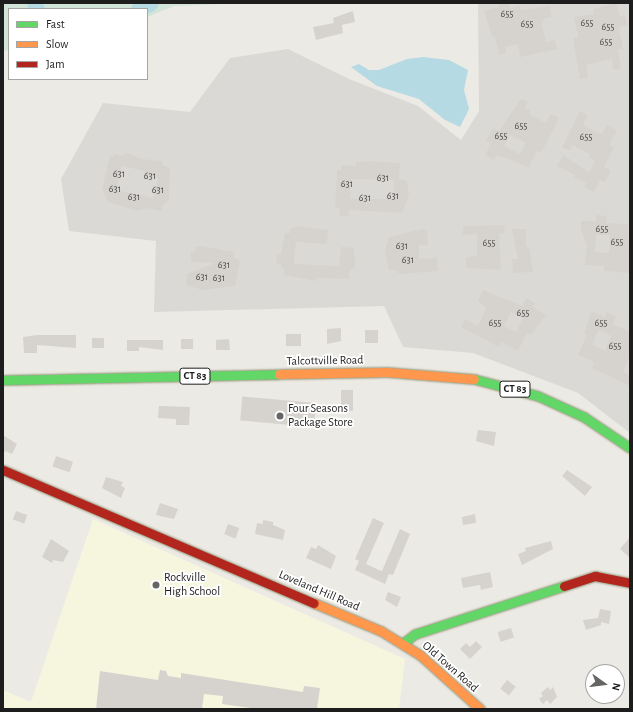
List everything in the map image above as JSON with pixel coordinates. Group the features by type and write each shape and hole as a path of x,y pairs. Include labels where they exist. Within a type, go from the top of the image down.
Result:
{"street":[{"name":"Talcottville Road","path":"3,380 387,372 461,376 538,396 584,417 630,448"},
{"name":"Loveland Hill Road","path":"3,470 338,612 403,643"},
{"path":"403,643 415,634 595,576 630,583"},
{"name":"Old Town Road","path":"403,643 480,709"}],"shaded area":[{"path":"3,3 248,3 174,6 148,17 148,8 8,8 8,50 3,51"},
{"path":"478,3 630,3 630,433 578,393 473,353 403,347 384,306 154,312 156,241 69,231 61,179 103,103 190,112 230,58 288,49 349,79 418,106 461,140 479,111"},
{"name":"Rockville High School","path":"93,519 405,659 399,709 3,709 3,690 31,702"}],"water":[{"path":"423,57 449,60 468,70 464,90 469,109 460,127 445,120 419,99 377,86 351,67 359,64 369,70 379,70 407,59"}],"building":[{"path":"498,3 509,3 510,8 520,6 520,10 550,6 552,17 545,18 542,24 546,42 555,40 557,49 520,57 518,44 505,47 506,53 499,55 495,36 492,36 484,10 499,7"},
{"path":"616,3 620,16 625,15 627,25 619,27 623,49 618,49 621,68 613,70 612,59 586,65 588,78 580,79 573,38 578,37 574,17 594,14 593,9"},
{"path":"353,11 355,22 342,25 343,33 316,40 313,27 334,23 333,18"},
{"path":"521,99 528,102 525,108 530,110 530,115 546,123 550,114 559,118 541,153 537,151 528,168 510,159 496,156 494,160 485,155 491,143 486,141 493,128 499,131","holes":["510,135 526,143 520,154 504,146"]},
{"path":"580,111 588,115 583,125 602,134 607,125 617,130 609,145 614,148 604,167 611,170 605,182 600,180 594,192 584,187 586,183 574,177 575,175 557,166 563,155 589,172 595,161 589,157 590,154 572,145 570,151 562,147"},
{"path":"125,152 142,159 161,161 164,166 170,168 169,201 163,205 161,211 147,208 137,211 108,202 102,189 110,156 113,157 114,154 124,156","holes":["122,166 145,171 144,175 158,178 153,198 116,190"]},
{"path":"370,161 400,163 399,179 407,181 409,195 402,213 349,210 349,216 339,216 340,208 335,208 337,170 341,170 341,165 356,166 356,162","holes":["351,179 394,180 393,199 350,199"]},
{"path":"596,215 607,216 606,223 628,224 630,273 604,271 604,266 585,265 587,245 581,231 581,221 596,221","holes":["596,235 610,235 609,253 595,252"]},
{"path":"504,225 505,233 499,233 501,270 466,268 466,258 477,255 477,234 463,235 463,226"},
{"path":"298,226 328,230 327,244 296,242 294,264 339,266 341,247 354,248 355,267 350,271 349,279 317,278 316,281 284,275 285,269 281,268 281,264 276,263 277,254 281,254 285,233 290,233 290,229"},
{"path":"423,229 427,231 428,245 419,245 419,259 437,258 438,271 400,274 395,270 389,270 385,250 389,237"},
{"path":"512,229 526,229 526,247 529,247 533,272 513,273 512,259 518,259"},
{"path":"201,246 234,252 234,257 240,261 235,286 203,290 186,285 187,274 215,263 191,262 191,252 195,252 196,247"},
{"path":"483,290 522,306 526,298 535,303 533,307 546,315 531,335 527,333 518,351 501,342 499,347 461,327 465,319 478,326 486,309 478,300","holes":["511,312 523,318 516,332 504,326"]},
{"path":"592,311 605,317 607,312 616,316 613,324 630,332 630,356 623,372 630,375 630,386 592,368 594,362 578,355 587,335 584,333","holes":["599,330 611,336 605,351 592,344"]},
{"path":"341,328 341,341 327,344 327,329"},
{"path":"365,330 378,330 378,343 365,343"},
{"path":"286,334 301,334 301,346 286,346"},
{"path":"37,335 76,335 76,348 37,345 37,353 24,353 23,337"},
{"path":"92,338 104,338 104,348 92,348"},
{"path":"181,339 193,339 193,349 181,349"},
{"path":"229,339 230,350 216,350 216,340"},
{"path":"127,340 163,340 163,350 139,347 139,351 127,351"},
{"path":"341,390 353,390 353,411 341,411"},
{"path":"242,397 316,403 314,427 240,420"},
{"path":"159,406 190,407 189,425 176,425 176,419 158,418"},
{"path":"478,430 496,432 494,446 476,441"},
{"path":"3,435 17,444 12,454 5,451 3,456"},
{"path":"56,456 73,462 69,472 52,466"},
{"path":"567,470 592,487 585,496 562,476"},
{"path":"106,477 123,482 121,486 125,488 121,498 102,488"},
{"path":"160,503 178,509 174,519 156,515"},
{"path":"16,511 27,515 24,524 13,519"},
{"path":"475,514 476,523 463,525 462,517"},
{"path":"373,518 384,523 366,564 379,570 382,571 400,529 410,534 393,575 389,574 385,584 355,570 359,561 355,559"},
{"path":"263,520 273,522 273,525 285,530 283,540 255,534 257,523 263,524"},
{"path":"228,524 239,528 236,538 224,534"},
{"path":"630,537 630,558 620,549"},
{"path":"51,539 69,551 63,562 53,560 52,563 42,557"},
{"path":"551,541 553,549 522,565 518,554 526,551 525,548"},
{"path":"318,545 336,556 331,569 306,558 311,547 316,549"},
{"path":"490,572 493,587 481,590 480,585 463,588 461,578"},
{"path":"388,592 401,597 397,607 385,600"},
{"path":"600,609 611,611 609,624 601,622 601,625 586,630 583,620 598,618"},
{"path":"511,628 514,638 501,642 498,632"},
{"path":"476,641 482,647 470,659 460,649 466,643 470,647"},
{"path":"160,670 166,671 168,676 181,678 181,673 303,692 304,686 320,688 317,709 258,709 222,704 223,696 204,694 202,709 96,709 100,671 158,680"},
{"path":"507,680 516,687 509,695 500,689"},
{"path":"548,687 550,690 553,687 557,697 550,704 547,700 543,704 539,699 543,696 541,693"}],"waterway":[{"path":"34,3 36,8"},
{"path":"140,8 151,3"}],"traffic: fast":[{"path":"3,380 279,374"},
{"path":"474,379 538,396 584,417 630,448"},
{"path":"403,643 415,634 564,586"}],"traffic: slow":[{"path":"279,374 387,372 474,379"},
{"path":"314,603 381,631 420,655 480,709"}],"traffic: jam":[{"path":"3,470 314,603"},
{"path":"564,586 595,576 630,583"}],"place":[{"name":"Four Seasons Package Store","path":"280,416"},
{"name":"Rockville High School","path":"156,585"}]}
